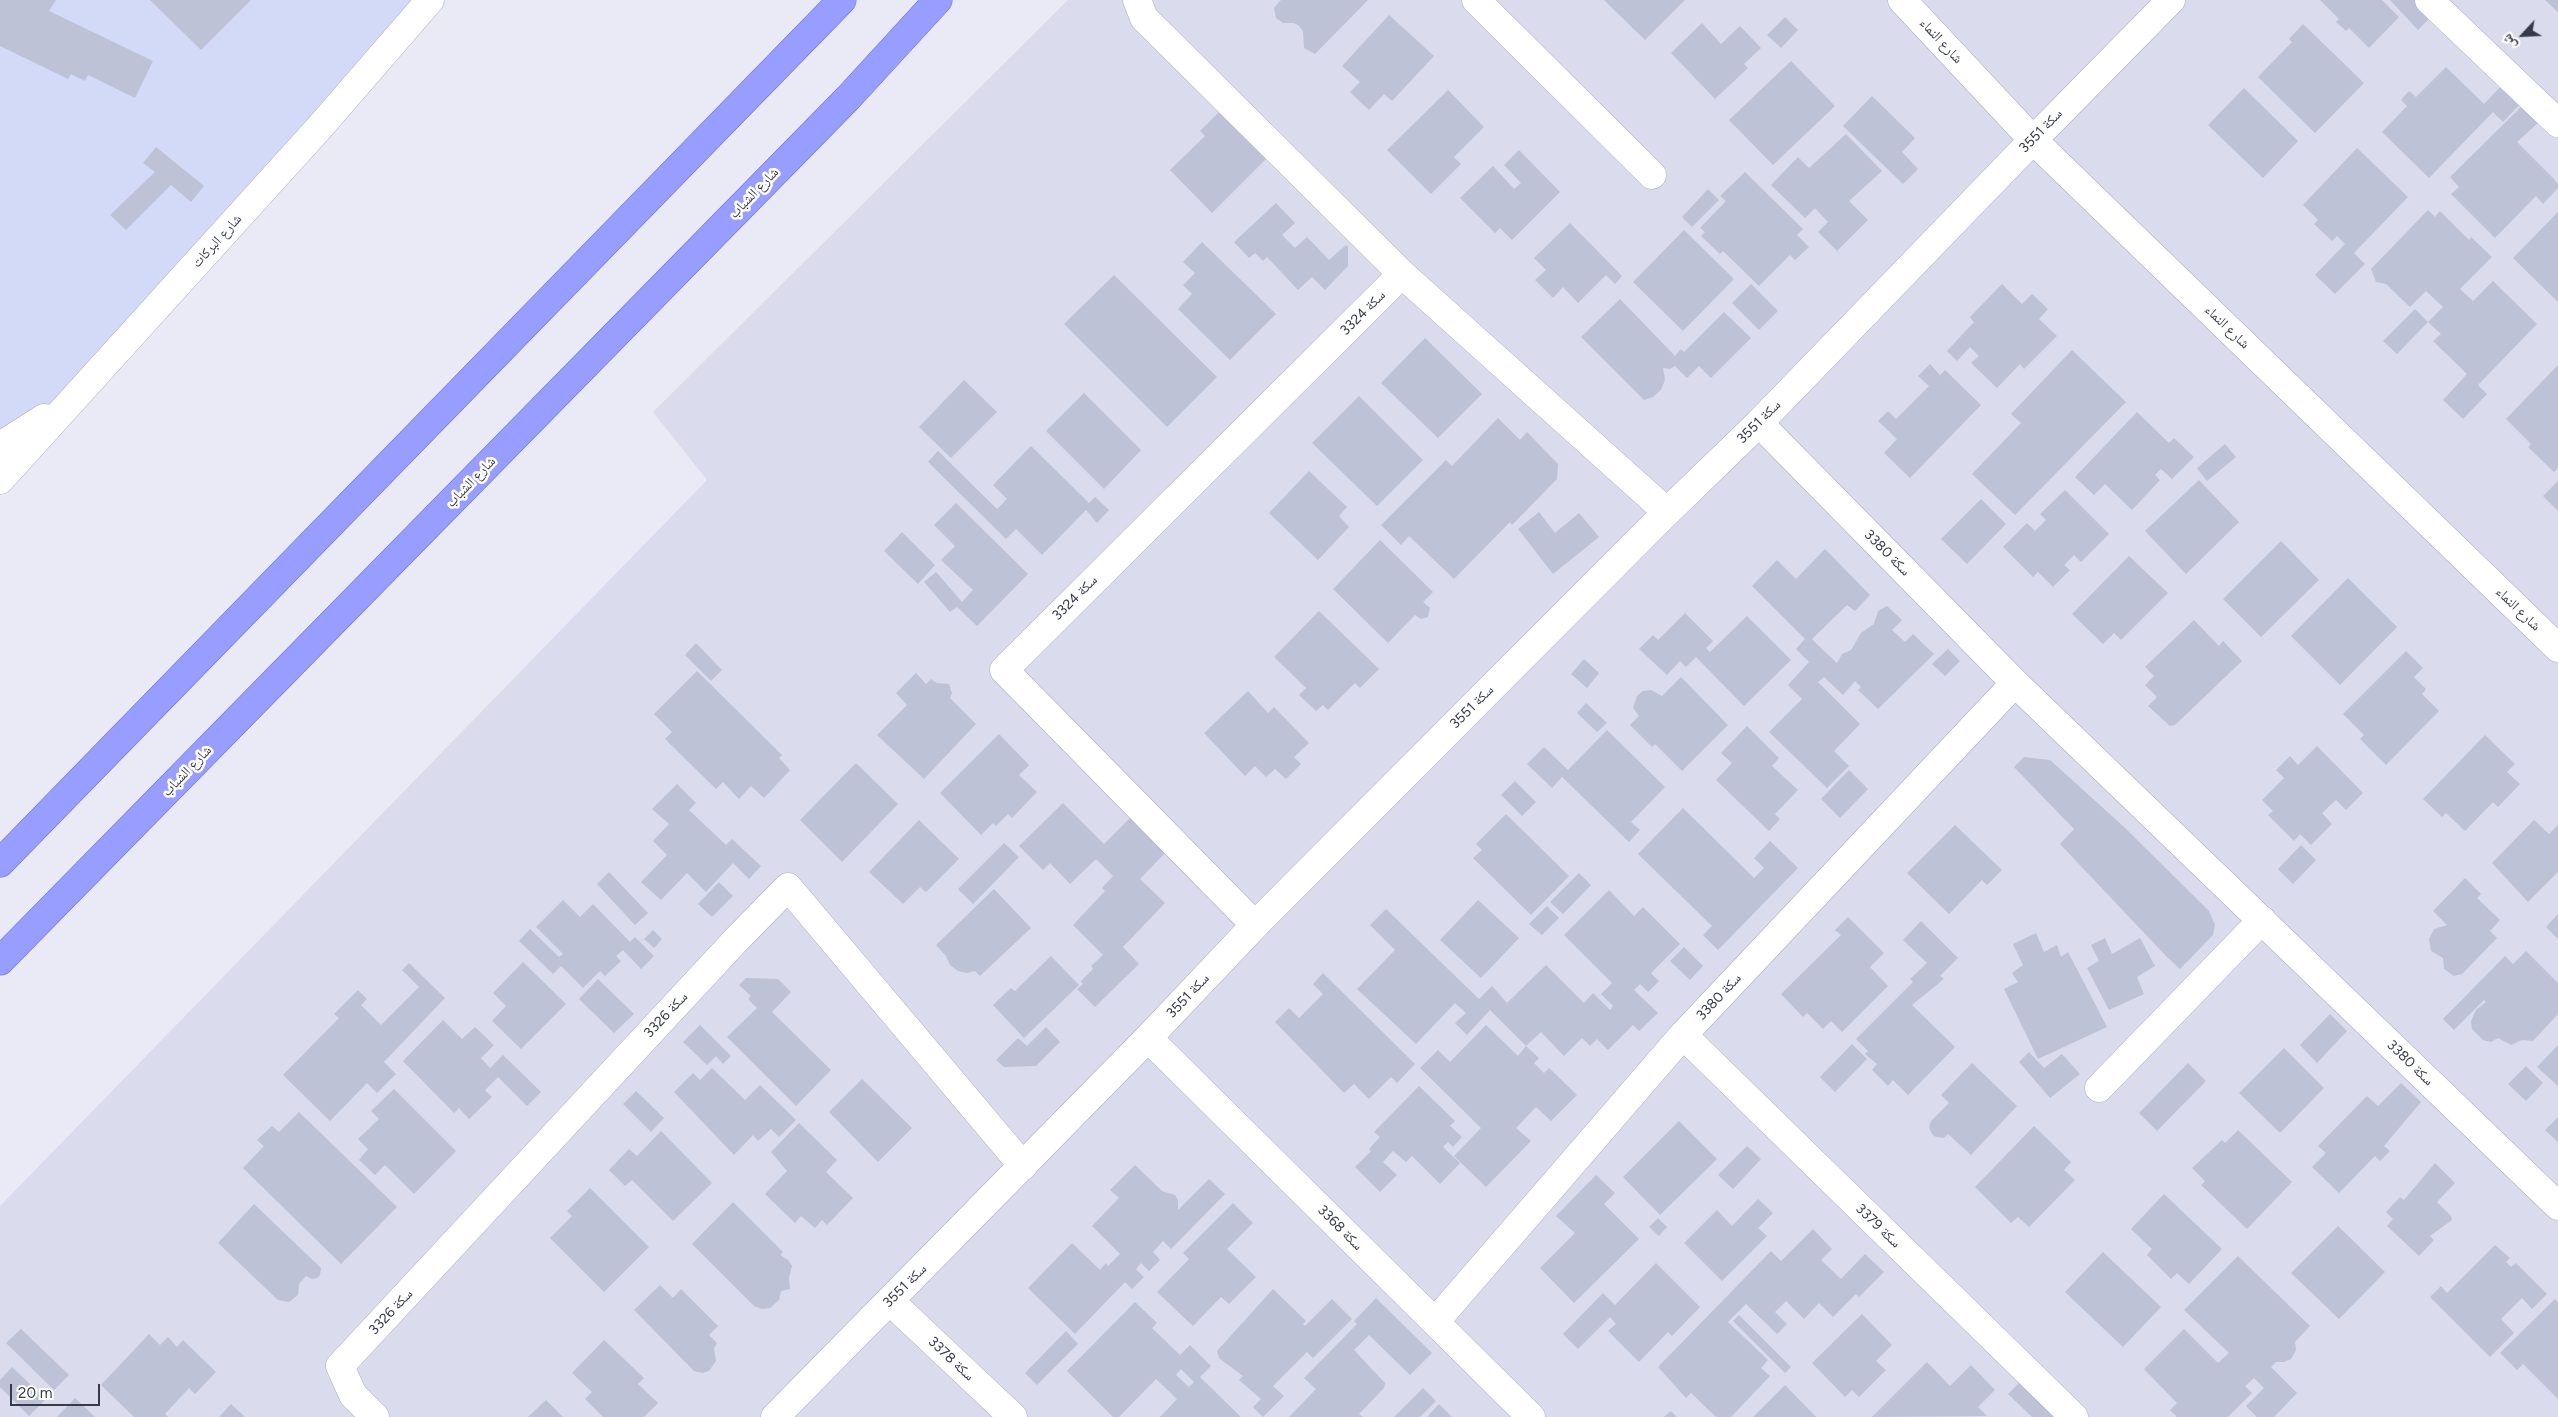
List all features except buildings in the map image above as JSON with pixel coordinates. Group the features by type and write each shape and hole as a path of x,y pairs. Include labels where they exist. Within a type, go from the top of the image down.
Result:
{"main road":[{"path":"0,863 842,0"},
{"name":"شارع الشباب","path":"0,961 848,98 938,0"}],"street":[{"name":"شارع البركات","path":"0,480 320,128 430,0"},
{"path":"1138,0 1144,18 1402,274 1667,512"},
{"path":"1476,0 1652,175"},
{"name":"شارع النماء","path":"1902,0 2033,140 2558,648"},
{"name":"سكة 3551","path":"776,1417 1148,1038 1256,925 1667,512 1759,423 2171,0"},
{"path":"2429,0 2558,123"},
{"name":"سكة 3324","path":"1256,925 1004,670 1402,274"},
{"path":"0,446 73,400"},
{"name":"سكة 3380","path":"1759,423 2015,683 2558,1206"},
{"name":"سكة 3380","path":"1435,1322 1683,1035 2015,683"},
{"name":"سكة 3326","path":"375,1417 353,1394 340,1366 736,940 788,887 1022,1166"},
{"path":"2099,1088 2262,920"},
{"name":"سكة 3379","path":"1683,1035 2074,1417"},
{"name":"سكة 3368","path":"1148,1038 1531,1417"},
{"name":"سكة 3378","path":"890,1301 1013,1417"}],"shaded area":[{"path":"0,0 416,0 0,464"},
{"path":"1068,0 2558,0 2558,1417 0,1417 0,1206 707,480 653,412"}]}
